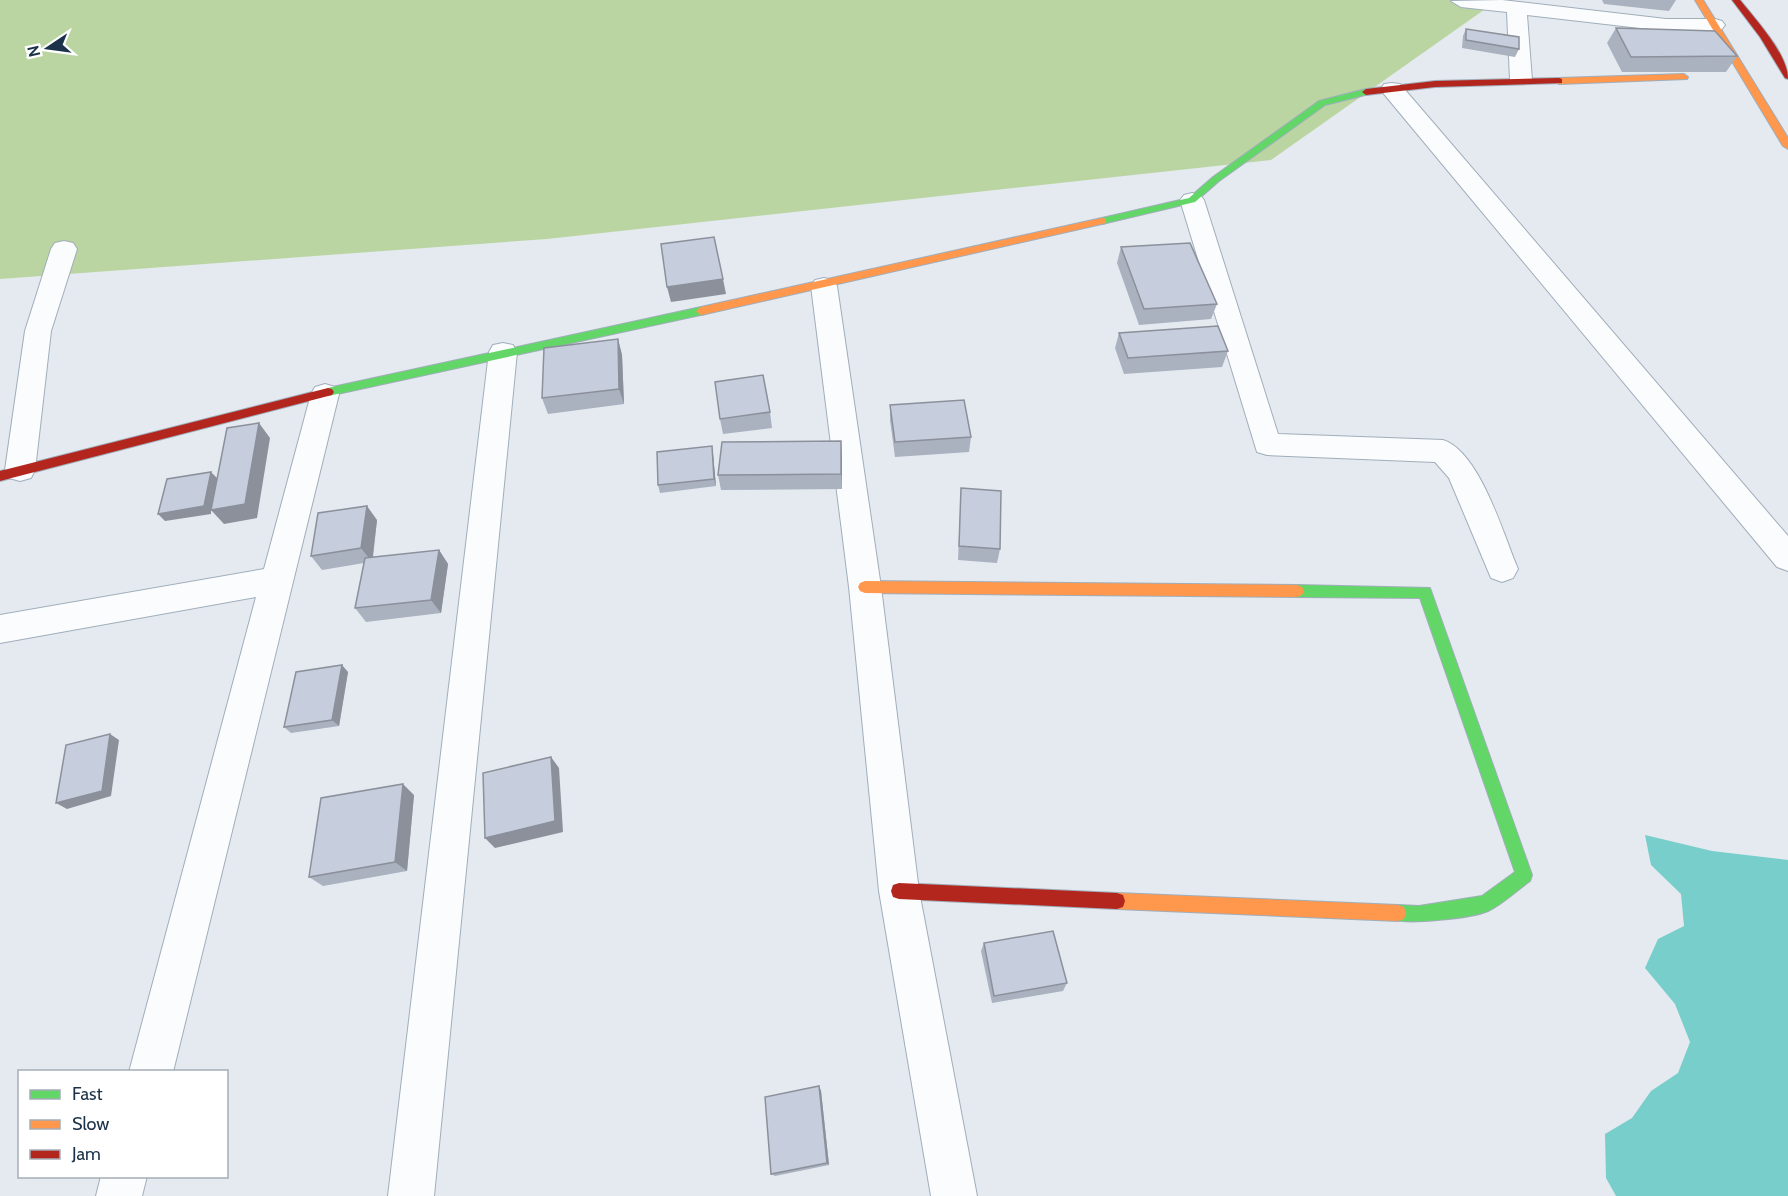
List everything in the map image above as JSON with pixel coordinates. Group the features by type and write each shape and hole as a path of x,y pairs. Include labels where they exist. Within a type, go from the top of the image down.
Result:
{"street":[{"path":"1699,0 1788,146"},
{"path":"1736,0 1764,36 1788,76"},
{"path":"1461,2 1718,32 1764,36 1783,34"},
{"path":"1517,9 1521,80"},
{"path":"64,249 38,331 10,473 108,445 504,352 824,286 1192,200 1215,179 1322,103 1351,94 1521,80 1684,76"},
{"path":"1392,89 1788,558"},
{"path":"1192,200 1267,444 1443,451 1462,472 1502,569"},
{"path":"824,286 865,587 899,891 954,1196"},
{"path":"411,1196 504,352"},
{"path":"151,1070 325,394"},
{"path":"0,629 278,580"},
{"path":"865,587 1425,592 1524,875 1485,904 1419,914 899,891"},
{"path":"119,1196 124,1178"}],"green space":[{"path":"0,0 1498,0 1271,160 547,239 0,279"}],"water":[{"path":"1645,835 1712,851 1788,860 1788,1196 1616,1196 1606,1178 1605,1134 1632,1118 1651,1091 1678,1073 1690,1042 1675,1004 1645,968 1658,939 1684,926 1681,894 1651,865"}],"building":[{"path":"1616,28 1715,31 1737,56 1631,57"},
{"path":"1466,29 1519,37 1519,49 1466,40"},
{"path":"714,237 723,279 667,287 661,244"},
{"path":"1190,243 1217,304 1144,309 1121,247"},
{"path":"1218,326 1228,351 1128,358 1119,333"},
{"path":"618,339 619,389 542,398 544,348"},
{"path":"763,375 770,412 720,419 715,382"},
{"path":"964,400 971,437 895,442 890,405"},
{"path":"259,423 245,504 211,510 227,428"},
{"path":"841,441 841,474 718,475 722,442"},
{"path":"712,446 714,479 658,485 657,452"},
{"path":"211,472 204,506 158,514 167,479"},
{"path":"961,488 1001,491 1000,549 959,546"},
{"path":"367,506 361,548 311,556 318,513"},
{"path":"439,550 431,600 355,608 365,558"},
{"path":"342,665 332,720 284,727 296,672"},
{"path":"110,734 102,791 56,803 66,745"},
{"path":"551,757 555,821 485,838 483,773"},
{"path":"403,784 395,862 309,877 321,798"},
{"path":"1053,931 1067,983 994,996 984,943"},
{"path":"819,1086 827,1163 771,1174 765,1097"}],"traffic: fast":[{"path":"1102,221 1192,200 1216,179 1322,103 1366,92"},
{"path":"328,392 701,311"},
{"path":"1297,591 1425,592 1524,875 1485,904 1419,914 1398,913"}],"traffic: slow":[{"path":"1699,0 1788,146"},
{"path":"1559,81 1684,77"},
{"path":"701,311 1102,221"},
{"path":"865,587 1297,591"},
{"path":"1117,901 1398,913"}],"traffic: jam":[{"path":"1736,0 1764,36 1788,76"},
{"path":"1366,92 1435,84 1559,81"},
{"path":"0,476 328,392"},
{"path":"899,891 1117,901"}]}
